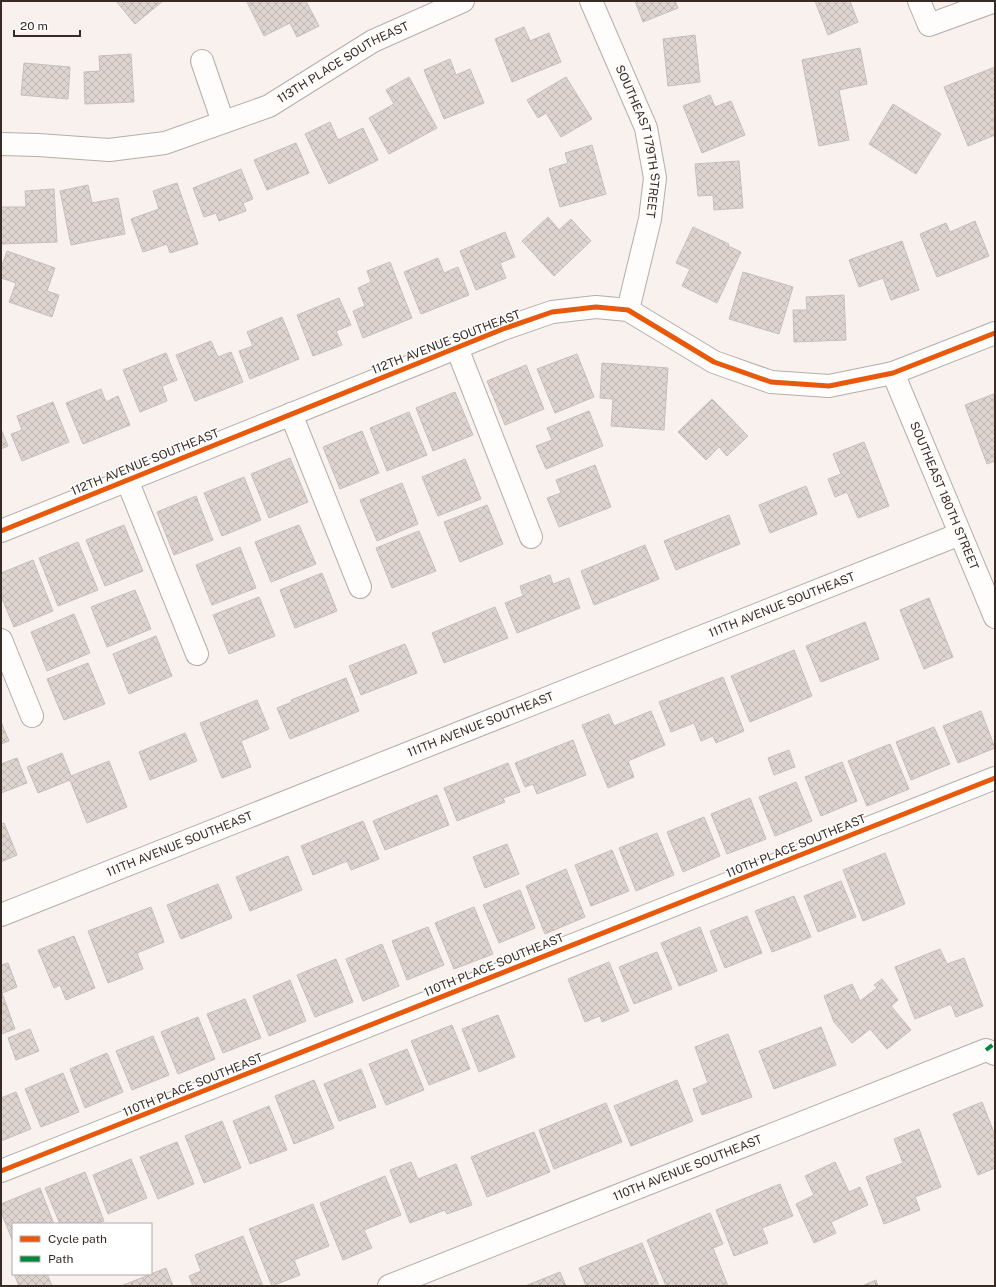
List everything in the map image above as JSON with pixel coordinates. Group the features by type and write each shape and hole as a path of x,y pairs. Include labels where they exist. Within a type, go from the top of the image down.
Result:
{"street":[{"name":"113TH PLACE SOUTHEAST","path":"1,144 109,150 165,143 269,106 373,41 463,1"},
{"name":"SOUTHEAST 179TH STREET","path":"591,1 646,128 655,178 650,219 628,310"},
{"path":"919,1 929,25 995,1"},
{"path":"202,61 223,122"},
{"name":"112TH AVENUE SOUTHEAST","path":"1,531 457,348 552,312 596,307 628,310 714,362 771,382 829,386 893,373 995,332"},
{"path":"457,348 531,537"},
{"name":"SOUTHEAST 180TH STREET","path":"893,373 995,618"},
{"path":"291,414 360,587"},
{"path":"126,480 197,654"},
{"name":"111TH AVENUE SOUTHEAST","path":"1,915 960,534"},
{"path":"1,640 32,716"},
{"name":"110TH PLACE SOUTHEAST","path":"1,1171 995,778"},
{"name":"110TH AVENUE SOUTHEAST","path":"389,1286 991,1052"}],"building":[{"path":"116,1 163,1 135,24"},
{"path":"306,1 319,26 297,37 290,23 264,36 247,2"},
{"path":"635,1 675,1 678,8 643,22"},
{"path":"815,1 850,1 858,22 828,35"},
{"path":"524,27 530,41 549,33 561,62 512,82 495,39"},
{"path":"695,35 700,82 668,86 663,39"},
{"path":"860,48 867,84 839,90 849,140 819,146 802,60"},
{"path":"131,54 134,102 85,104 84,72 100,71 99,56"},
{"path":"450,59 456,75 470,69 484,103 444,119 424,70"},
{"path":"24,63 70,67 68,99 21,95"},
{"path":"995,67 995,117 993,118 995,122 995,135 968,146 944,87"},
{"path":"409,77 437,128 389,154 369,118 394,104 386,90"},
{"path":"566,77 592,119 561,137 546,113 538,118 527,100"},
{"path":"710,95 715,107 731,101 745,135 702,153 683,106"},
{"path":"893,104 941,134 916,174 869,144"},
{"path":"330,122 338,140 363,128 378,160 329,184 305,134"},
{"path":"296,143 309,173 267,190 254,160"},
{"path":"592,145 606,194 560,207 549,169 568,163 565,153"},
{"path":"739,161 743,208 714,210 713,195 698,196 695,164"},
{"path":"241,169 253,199 243,203 246,211 219,221 216,213 204,217 193,188"},
{"path":"177,183 198,244 170,253 167,244 143,252 131,219 159,209 153,191"},
{"path":"88,185 92,203 118,198 125,234 71,245 60,191"},
{"path":"54,189 57,242 1,244 1,207 26,207 25,191"},
{"path":"548,217 559,230 571,219 591,241 554,276 522,241"},
{"path":"975,221 989,256 937,277 920,234 946,223 950,232"},
{"path":"693,227 729,244 728,246 741,252 717,303 682,286 690,269 676,263"},
{"path":"505,232 515,257 500,263 506,278 476,290 460,251"},
{"path":"902,241 919,290 891,300 883,278 859,287 849,260"},
{"path":"7,251 55,268 47,291 59,295 52,317 9,302 16,283 1,278 1,268"},
{"path":"438,258 444,273 458,267 469,295 421,314 404,272"},
{"path":"390,262 412,318 363,338 353,311 365,306 358,288 371,282 367,271"},
{"path":"743,272 793,287 779,334 729,319"},
{"path":"844,295 846,340 794,342 793,310 807,310 806,297"},
{"path":"339,298 351,325 336,331 342,345 313,356 297,315"},
{"path":"282,317 299,359 250,379 239,351 253,346 247,332"},
{"path":"211,341 218,357 231,352 243,382 195,401 176,355"},
{"path":"166,353 177,380 162,386 167,401 140,412 123,370"},
{"path":"577,354 594,397 555,413 537,369"},
{"path":"602,363 668,368 664,430 611,426 613,399 600,398"},
{"path":"526,365 544,409 505,425 487,381"},
{"path":"101,389 106,402 118,396 130,425 83,444 66,403"},
{"path":"455,392 473,435 433,451 416,408"},
{"path":"994,394 995,461 987,464 965,405"},
{"path":"712,399 748,436 727,456 719,447 706,460 678,432"},
{"path":"53,402 69,442 22,461 11,434 22,430 17,416"},
{"path":"589,411 603,446 546,469 536,446 552,440 547,428"},
{"path":"409,412 427,455 387,471 370,428"},
{"path":"1,429 8,446 1,449"},
{"path":"362,431 379,473 340,489 323,447"},
{"path":"864,442 889,506 858,518 847,492 835,497 828,479 841,474 833,454"},
{"path":"290,458 308,502 269,518 251,474"},
{"path":"465,459 481,499 438,516 422,477"},
{"path":"595,465 611,507 559,527 547,498 561,493 556,480"},
{"path":"244,477 261,520 222,536 204,493"},
{"path":"402,483 418,524 377,541 360,500"},
{"path":"806,486 817,514 770,533 759,505"},
{"path":"196,496 213,540 174,555 157,512"},
{"path":"487,505 503,544 460,562 444,522"},
{"path":"729,515 740,544 676,570 664,541"},
{"path":"124,525 143,571 105,586 86,540"},
{"path":"299,525 316,564 271,582 255,542"},
{"path":"419,531 436,571 392,588 376,548"},
{"path":"78,542 98,590 58,606 39,558"},
{"path":"645,545 659,579 594,605 581,571"},
{"path":"240,547 256,588 212,605 196,565"},
{"path":"33,560 53,611 14,627 1,596 1,573"},
{"path":"322,573 337,611 295,628 280,590"},
{"path":"550,575 553,584 569,578 580,608 517,633 505,603 523,596 520,586"},
{"path":"135,590 151,629 107,647 91,607"},
{"path":"259,597 275,636 229,654 213,615"},
{"path":"929,598 953,657 924,669 900,610"},
{"path":"495,607 508,638 444,663 432,633"},
{"path":"74,614 90,653 47,671 31,632"},
{"path":"865,622 879,659 821,682 806,646"},
{"path":"156,636 172,676 129,694 113,654"},
{"path":"405,644 417,673 361,695 349,666"},
{"path":"794,650 812,696 750,722 731,676"},
{"path":"88,663 105,704 64,720 47,679"},
{"path":"723,677 744,731 716,743 713,736 701,741 694,723 671,732 659,702"},
{"path":"346,678 359,711 290,739 277,708 292,702 291,700"},
{"path":"257,700 269,729 241,741 251,767 222,778 200,723"},
{"path":"651,711 665,745 628,761 634,777 608,788 582,725 609,714 614,726"},
{"path":"981,711 995,748 958,763 943,726"},
{"path":"1,722 9,741 1,744"},
{"path":"934,727 950,764 911,780 896,742"},
{"path":"185,733 197,761 150,780 139,752"},
{"path":"573,740 586,775 537,794 533,784 525,787 515,763"},
{"path":"890,744 909,789 867,806 848,761"},
{"path":"789,750 795,767 774,775 768,758"},
{"path":"62,753 71,776 109,761 127,807 87,823 70,780 38,793 27,767"},
{"path":"17,758 27,783 1,793 1,764"},
{"path":"842,762 857,801 821,816 805,777"},
{"path":"508,763 520,792 503,798 505,802 457,821 444,788"},
{"path":"796,782 812,821 775,836 759,797"},
{"path":"437,795 449,825 385,850 373,821"},
{"path":"750,798 766,839 727,854 711,814"},
{"path":"704,817 720,856 683,872 667,832"},
{"path":"363,821 379,859 351,870 347,861 313,875 301,846"},
{"path":"4,823 17,855 1,862 1,824"},
{"path":"657,833 674,875 636,891 619,848"},
{"path":"507,844 519,874 485,888 473,857"},
{"path":"612,850 629,891 591,906 575,865"},
{"path":"885,853 905,904 863,921 843,870"},
{"path":"288,856 302,890 250,911 236,877"},
{"path":"566,869 585,917 545,934 526,886"},
{"path":"841,881 856,917 818,932 804,896"},
{"path":"218,884 232,918 181,939 167,905"},
{"path":"520,890 535,928 499,943 483,905"},
{"path":"794,896 811,937 772,952 755,911"},
{"path":"151,907 164,942 137,953 143,969 108,983 88,931"},
{"path":"474,907 493,954 454,969 435,923"},
{"path":"747,916 762,953 725,968 710,931"},
{"path":"428,927 444,965 407,980 392,941"},
{"path":"700,927 717,971 679,986 661,943"},
{"path":"74,936 95,988 66,1000 60,985 54,988 38,950"},
{"path":"382,944 399,986 363,1001 346,959"},
{"path":"940,949 947,964 964,958 983,1006 956,1017 951,1004 915,1019 895,967"},
{"path":"657,952 672,989 634,1004 619,967"},
{"path":"336,959 353,1002 315,1017 297,975"},
{"path":"609,962 629,1011 602,1022 600,1016 585,1022 568,979"},
{"path":"8,963 17,987 2,993 15,1029 1,1034 1,965"},
{"path":"882,979 898,1000 891,1006 911,1030 887,1049 870,1029 852,1043 834,1022 824,996 852,984 860,1001 877,988 874,985"},
{"path":"290,980 306,1021 269,1036 253,996"},
{"path":"245,999 261,1038 223,1053 207,1014"},
{"path":"498,1015 515,1057 479,1072 462,1029"},
{"path":"198,1017 215,1059 178,1074 161,1032"},
{"path":"452,1025 470,1069 429,1085 411,1041"},
{"path":"821,1027 836,1065 774,1089 759,1051"},
{"path":"30,1029 39,1051 16,1060 8,1038"},
{"path":"728,1034 752,1097 702,1115 693,1089 708,1083 695,1047"},
{"path":"153,1036 169,1075 132,1090 116,1051"},
{"path":"407,1049 424,1090 386,1105 369,1064"},
{"path":"107,1053 123,1092 85,1108 70,1069"},
{"path":"361,1069 376,1107 339,1121 324,1084"},
{"path":"63,1073 79,1112 41,1127 25,1089"},
{"path":"314,1080 334,1128 294,1144 275,1096"},
{"path":"677,1080 693,1121 631,1146 614,1106"},
{"path":"16,1092 31,1129 1,1141 1,1098"},
{"path":"982,1102 995,1135 995,1168 978,1175 953,1114"},
{"path":"606,1103 622,1142 554,1169 539,1130"},
{"path":"269,1106 287,1150 250,1164 233,1121"},
{"path":"222,1121 241,1168 204,1183 185,1136"},
{"path":"919,1129 941,1187 915,1197 920,1210 884,1224 866,1177 903,1163 894,1139"},
{"path":"534,1132 550,1172 487,1197 471,1157"},
{"path":"177,1142 194,1184 158,1199 140,1157"},
{"path":"131,1159 147,1198 108,1214 93,1175"},
{"path":"411,1162 418,1179 456,1164 472,1205 447,1214 445,1210 410,1223 390,1170"},
{"path":"835,1162 849,1192 860,1187 868,1205 831,1222 836,1233 814,1243 796,1204 814,1195 805,1176"},
{"path":"85,1172 104,1221 99,1223 60,1223 45,1188"},
{"path":"385,1176 401,1215 364,1230 372,1248 343,1260 320,1203"},
{"path":"780,1184 793,1216 762,1228 768,1243 734,1256 716,1210"},
{"path":"40,1188 54,1223 12,1223 12,1240 1,1212 1,1204"},
{"path":"313,1204 329,1246 294,1260 300,1275 272,1286 249,1229"},
{"path":"710,1213 723,1244 713,1248 728,1286 666,1286 647,1240"},
{"path":"243,1236 263,1286 193,1286 189,1276 201,1271 195,1255"},
{"path":"642,1243 659,1286 624,1286 622,1283 614,1286 586,1286 579,1268"},
{"path":"166,1268 173,1286 121,1286 152,1275 152,1274"},
{"path":"560,1272 566,1286 525,1286"},
{"path":"14,1275 47,1275 52,1286 19,1286"},
{"path":"876,1280 878,1286 862,1286"}],"marked path":[{"path":"986,1050 995,1043"}],"cycle path":[{"path":"1,531 503,329 552,312 596,307 628,310 714,362 771,382 829,386 893,373 995,333"},
{"path":"1,1171 995,778"}]}
